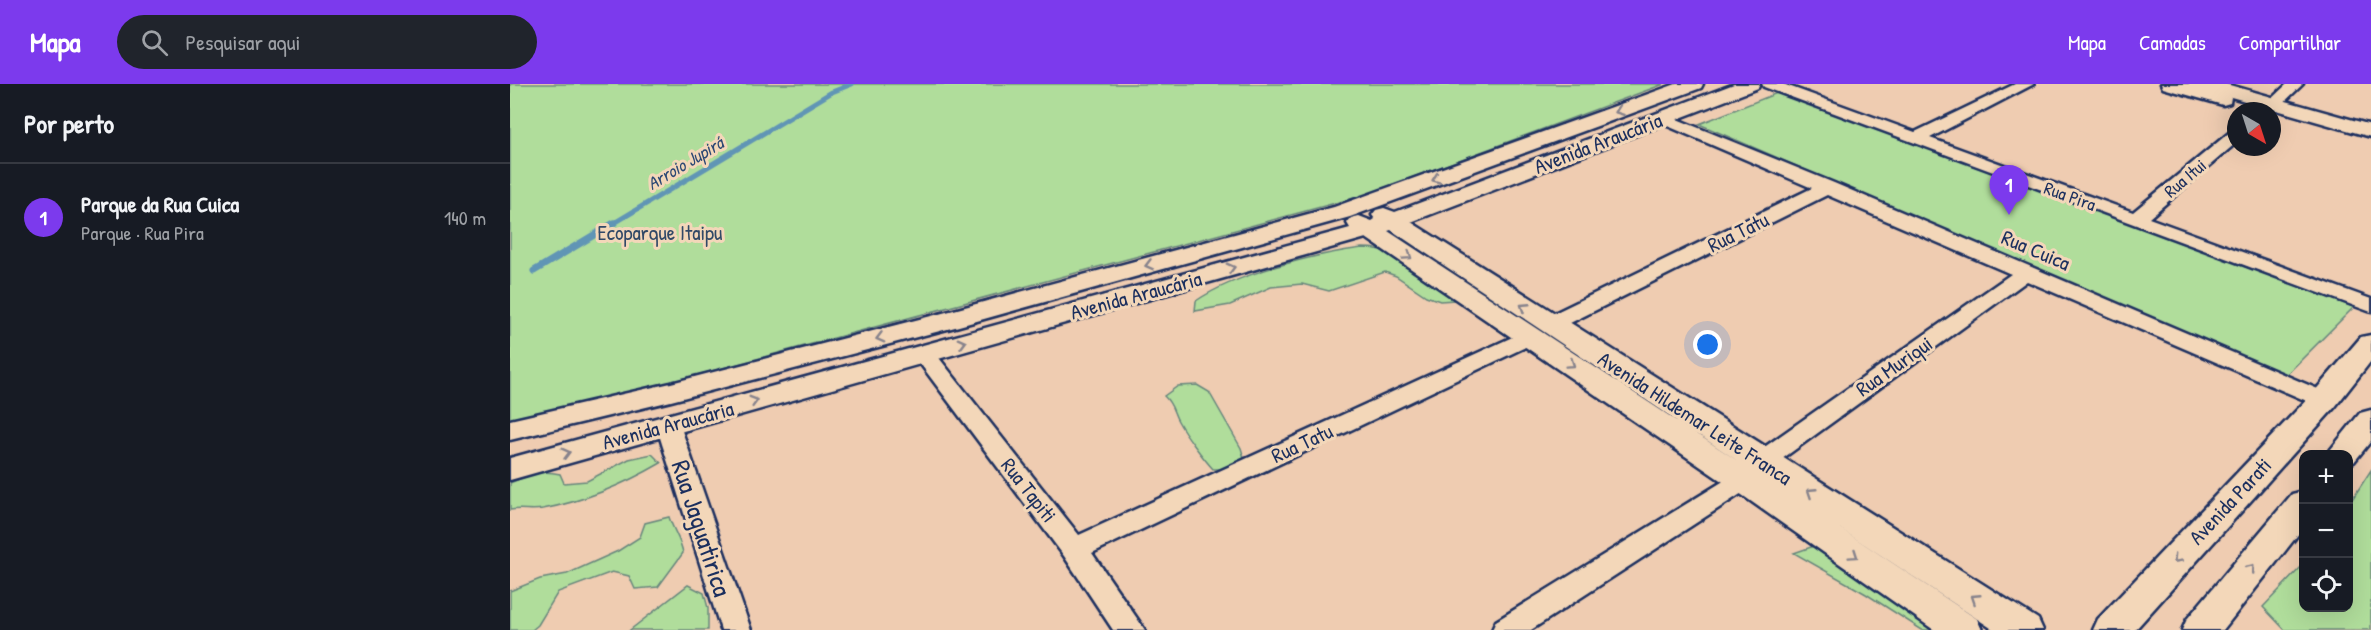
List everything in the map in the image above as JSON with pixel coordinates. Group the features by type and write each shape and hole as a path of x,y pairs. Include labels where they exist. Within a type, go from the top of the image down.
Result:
{"street":[{"name":"Avenida Araucária","path":"510,430 671,392 937,323 1368,217 1694,84"},
{"name":"Avenida Araucária","path":"510,469 924,354 1368,217 1662,118 1751,84"},
{"name":"Rua Pira","path":"1769,84 2371,306"},
{"path":"1916,138 2027,84"},
{"path":"2170,84 2242,102"},
{"path":"2205,84 2252,102"},
{"path":"2277,102 2296,84"},
{"path":"2281,111 2371,131"},
{"path":"2281,112 2371,141"},
{"name":"Rua Cuica","path":"1662,118 2324,400"},
{"name":"Rua Itui","path":"2135,220 2227,143"},
{"name":"Rua Tatu","path":"1074,549 1540,330 1828,187"},
{"name":"Avenida Hildemar Leite Franca","path":"1368,217 1753,470 2024,630"},
{"name":"Rua Muriqui","path":"1507,630 1753,470 2027,272"},
{"name":"Avenida Parati","path":"2112,630 2324,400 2371,344"},
{"name":"Rua Tapiti","path":"924,354 1074,549 1130,630"},
{"path":"2346,450 2371,420"},
{"name":"Rua Jaguatirica","path":"668,425 736,630"},
{"name":"Avenida Hildemar Leite Franca","path":"1753,470 1963,630"},
{"path":"2201,630 2303,504"}],"green space":[{"name":"Ecoparque Itaipu","path":"510,84 1664,84 1365,195 556,413 510,423"},
{"path":"1777,93 2354,307 2285,376 1699,124"},
{"path":"1362,248 1384,251 1394,256 1429,279 1454,300 1440,301 1426,296 1396,276 1385,272 1329,291 1302,284 1271,287 1230,305 1195,311 1196,301 1212,291 1253,274 1299,260"},
{"path":"1197,385 1209,392 1241,448 1245,461 1232,469 1213,469 1185,432 1164,396 1178,386"},
{"path":"652,454 661,463 604,491 543,509 510,510 510,483 546,472 560,474 564,483 587,481 629,459"},
{"path":"2371,470 2371,630 2285,630 2263,607 2299,569 2299,612 2353,612 2353,498"},
{"path":"669,517 683,553 658,587 635,589 629,576 612,572 558,592 538,625 532,630 510,630 510,591 540,579 567,574 618,551 640,537 645,523"},
{"path":"1814,546 1837,550 1942,630 1922,630 1866,594 1794,553"},
{"path":"688,585 704,593 708,608 708,630 630,630"}],"waterway":[{"name":"Arroio Jupirá","path":"611,225 832,92 852,84"},
{"name":"Arroio Jupirá","path":"534,271 614,223"}],"place":[{"name":"Parque da Rua Cuica","path":"2009,215"}]}
